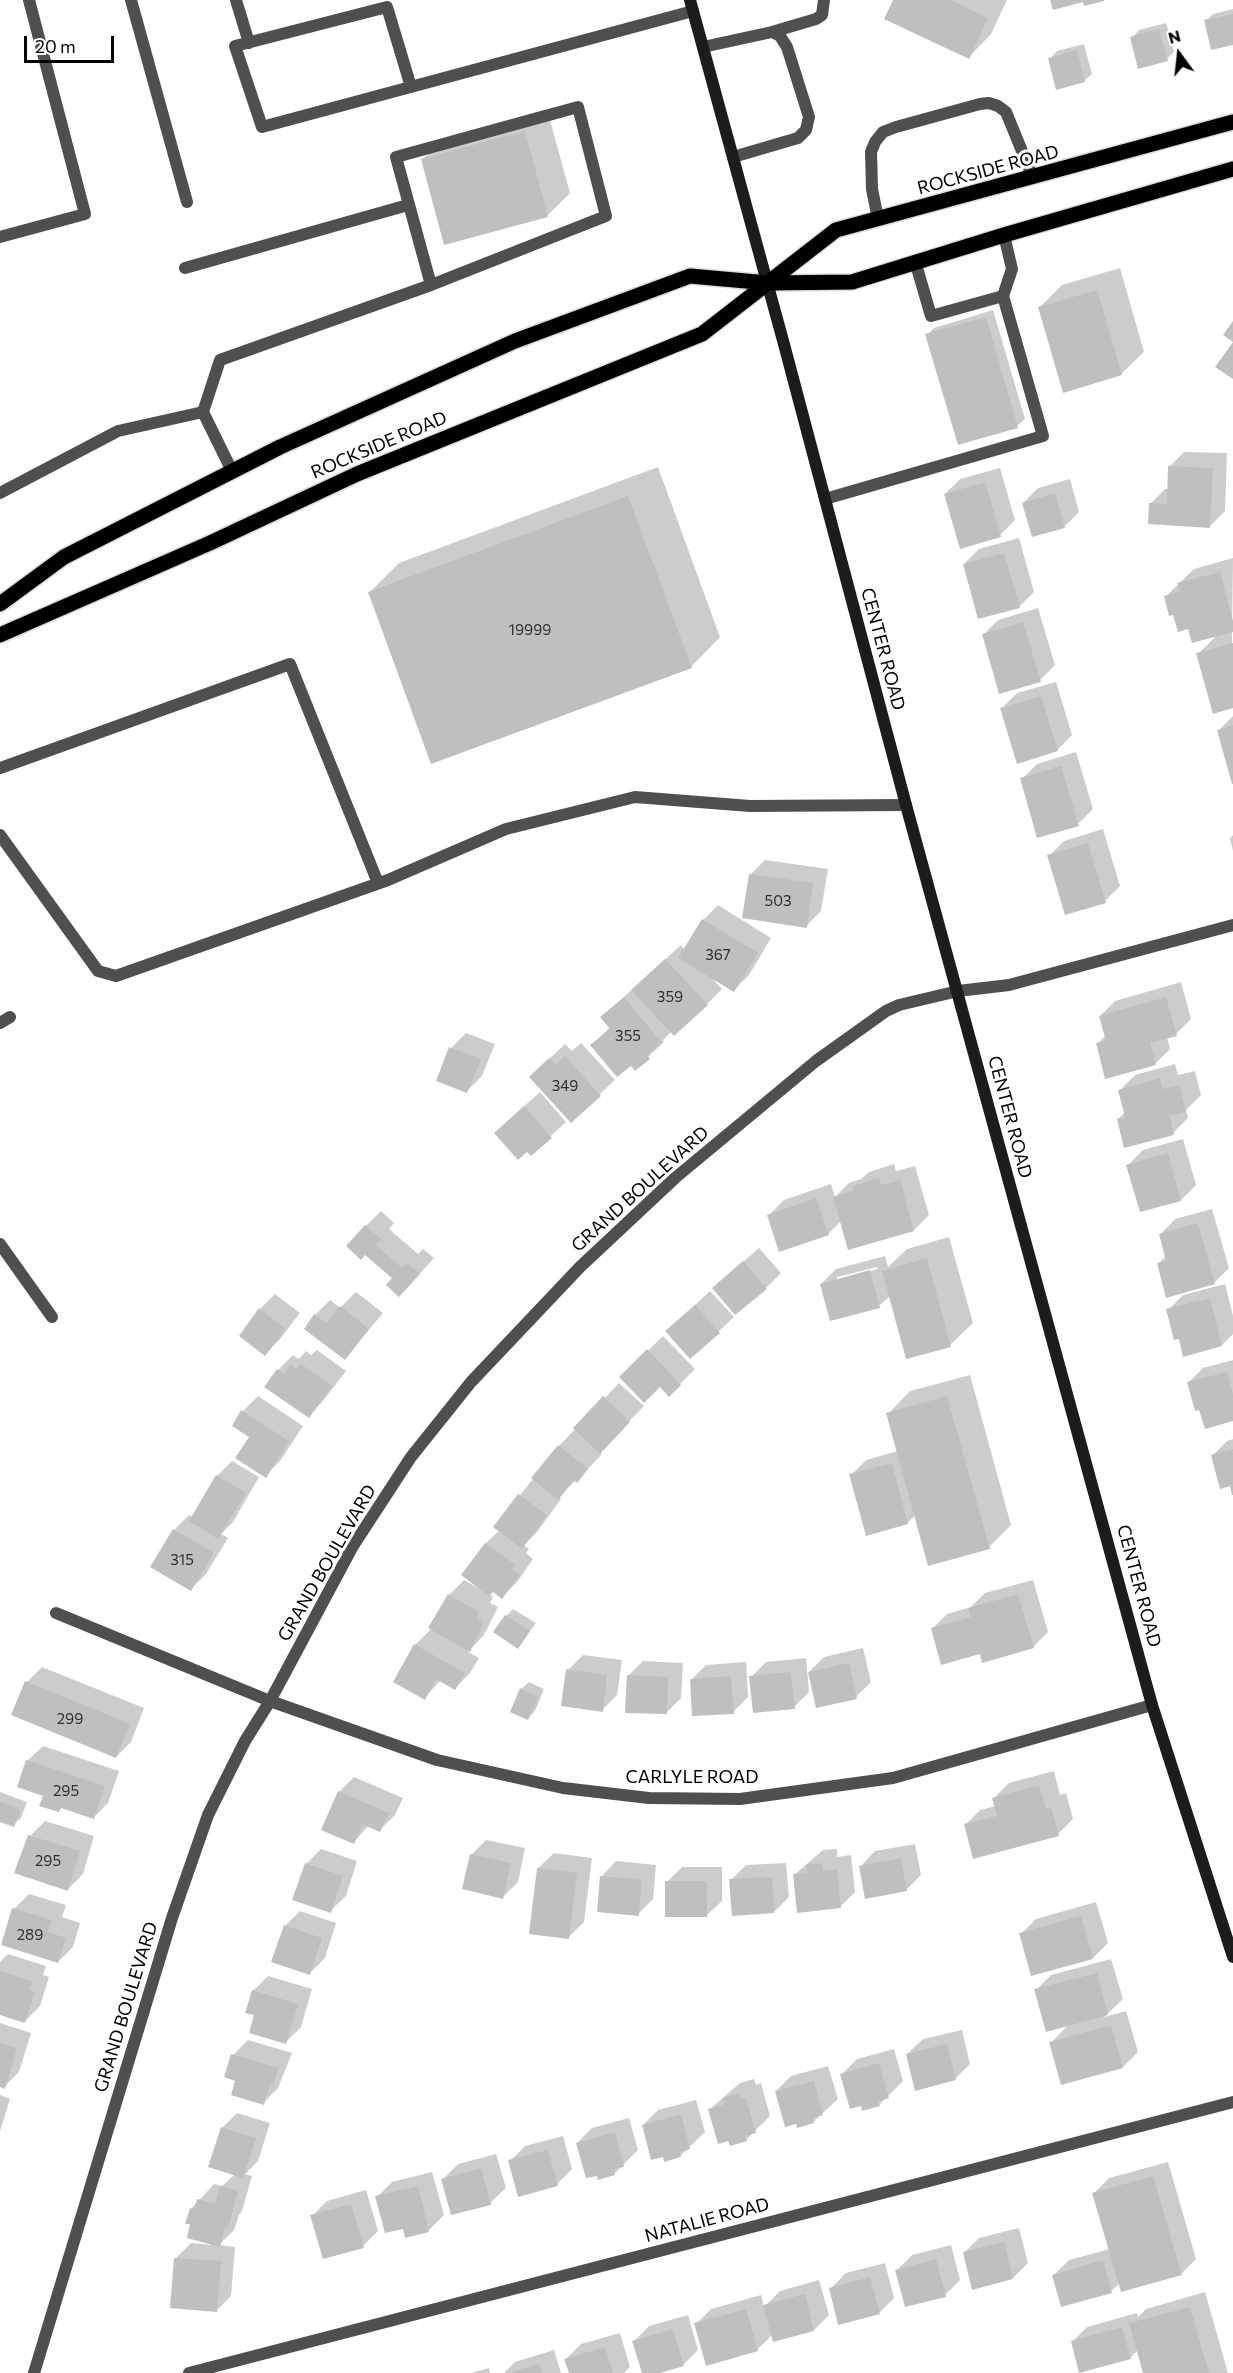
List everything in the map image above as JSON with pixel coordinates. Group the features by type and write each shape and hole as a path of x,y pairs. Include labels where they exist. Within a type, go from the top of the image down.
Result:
{"main road":[{"name":"CENTER ROAD","path":"692,5 906,805 1152,1705 1233,1956"},
{"name":"ROCKSIDE ROAD","path":"0,635 210,543 357,474 702,334 836,230 1233,122"},
{"name":"ROCKSIDE ROAD","path":"0,604 64,557 291,442 515,341 690,276 768,283 852,282 915,261 1233,169"}],"street":[{"path":"0,237 85,214 29,0"},
{"path":"131,0 188,202"},
{"path":"236,0 249,43"},
{"path":"703,47 772,32 816,19 822,15 824,0"},
{"path":"411,87 387,7 235,46 262,127 411,87 692,5"},
{"path":"733,157 798,138 806,130 809,117 792,63 780,36 772,32"},
{"path":"878,219 872,189 871,152 883,132 980,104 989,103 1006,112 1033,178"},
{"path":"232,471 203,412 220,360 431,285 606,216 578,107 396,157 431,285"},
{"path":"185,268 408,205"},
{"path":"825,499 1043,436 1003,296 1012,269 1004,235"},
{"path":"915,261 931,316 1003,296"},
{"path":"0,493 118,431 203,412"},
{"path":"0,768 290,664 378,883"},
{"path":"0,834 98,971 116,976 378,883 506,829 635,797 750,806 906,805"},
{"name":"GRAND BOULEVARD","path":"34,2373 172,1918 213,1804 245,1741 270,1701 353,1546 411,1457 471,1382 580,1267 675,1178 816,1061 886,1011 899,1005 958,991 1009,985 1233,925"},
{"path":"0,1244 52,1317"},
{"name":"CARLYLE ROAD","path":"56,1613 270,1701 437,1760 563,1788 649,1798 740,1799 893,1778 1152,1705"},
{"name":"NATALIE ROAD","path":"189,2373 1233,2102"}],"building":[{"path":"893,0 951,0 988,18 969,59 884,19"},
{"path":"1050,0 1104,1 1084,6 1083,2 1053,10"},
{"path":"1233,14 1233,45 1211,50 1204,20"},
{"path":"1159,29 1168,61 1138,69 1130,37"},
{"path":"1077,50 1085,82 1056,90 1048,58"},
{"path":"525,131 548,217 444,245 421,159"},
{"path":"1097,290 1122,375 1063,393 1038,307"},
{"path":"986,317 1018,428 958,445 925,334"},
{"path":"1233,321 1233,342 1223,335"},
{"path":"1233,342 1233,379 1215,367"},
{"path":"1168,466 1213,468 1210,528 1148,524 1149,503 1167,504"},
{"path":"985,482 1001,537 960,549 944,494"},
{"path":"1055,493 1065,528 1032,537 1022,503"},
{"path":"628,496 692,668 431,764 368,592"},
{"path":"1004,553 1020,608 978,619 963,564"},
{"path":"1220,572 1233,621 1233,632 1192,643 1188,629 1178,632 1173,615 1169,616 1164,596 1180,592 1177,583"},
{"path":"1023,622 1041,682 999,694 982,634"},
{"path":"1233,643 1233,708 1213,714 1196,653"},
{"path":"1041,696 1058,751 1017,764 1000,708"},
{"path":"1233,725 1233,784 1232,784 1217,730"},
{"path":"1061,766 1079,826 1037,838 1020,778"},
{"path":"1088,843 1106,903 1065,915 1047,855"},
{"path":"749,874 813,883 807,928 742,918"},
{"path":"702,919 758,953 734,992 678,958"},
{"path":"665,959 708,1005 674,1036 631,990"},
{"path":"624,997 662,1043 647,1055 650,1059 635,1071 631,1066 617,1077 590,1045 610,1029 600,1017"},
{"path":"1166,997 1177,1036 1150,1043 1156,1065 1105,1079 1096,1043 1106,1041 1099,1016"},
{"path":"449,1047 481,1059 467,1093 436,1081"},
{"path":"565,1056 601,1096 571,1123 529,1077 549,1058 556,1065"},
{"path":"1160,1078 1163,1089 1180,1086 1186,1112 1170,1116 1174,1135 1124,1148 1117,1119 1125,1117 1118,1090"},
{"path":"524,1106 552,1138 531,1156 527,1152 518,1160 494,1133"},
{"path":"1168,1153 1181,1201 1140,1212 1126,1165"},
{"path":"879,1178 881,1185 900,1180 914,1231 848,1250 833,1197 853,1191 852,1186"},
{"path":"816,1198 829,1235 779,1252 767,1215"},
{"path":"1198,1223 1215,1284 1166,1298 1157,1263 1166,1261 1159,1234"},
{"path":"365,1225 381,1239 376,1245 402,1268 407,1263 420,1274 399,1297 386,1285 392,1278 365,1255 361,1260 346,1246"},
{"path":"927,1258 951,1347 906,1359 882,1271"},
{"path":"743,1261 767,1289 735,1315 712,1288"},
{"path":"870,1270 880,1308 830,1321 820,1284"},
{"path":"1210,1298 1222,1346 1183,1357 1179,1339 1174,1340 1166,1309"},
{"path":"695,1305 720,1333 690,1359 665,1331"},
{"path":"340,1306 369,1329 345,1360 304,1329 314,1314 326,1323"},
{"path":"259,1308 286,1329 265,1356 239,1336"},
{"path":"647,1349 681,1385 669,1397 660,1387 644,1403 619,1377"},
{"path":"301,1364 332,1386 309,1418 264,1387 277,1369 284,1374 290,1365 296,1369"},
{"path":"1227,1372 1233,1394 1233,1421 1205,1429 1199,1410 1195,1411 1187,1382"},
{"path":"603,1396 630,1422 600,1454 573,1428"},
{"path":"947,1396 990,1549 928,1566 886,1413"},
{"path":"241,1410 289,1441 266,1478 235,1458 249,1437 232,1426"},
{"path":"558,1445 588,1469 577,1483 574,1480 558,1500 531,1478"},
{"path":"1233,1449 1232,1495 1230,1486 1220,1489 1211,1455"},
{"path":"892,1463 908,1524 866,1536 849,1474"},
{"path":"216,1475 246,1493 218,1539 189,1521"},
{"path":"518,1494 547,1515 522,1549 493,1527"},
{"path":"173,1529 214,1553 191,1591 150,1567"},
{"path":"485,1543 516,1565 512,1569 520,1574 502,1599 493,1592 489,1596 461,1575"},
{"path":"448,1594 479,1612 476,1618 484,1622 470,1652 428,1628"},
{"path":"1018,1594 1034,1648 982,1663 980,1654 941,1665 931,1628 971,1617 968,1608"},
{"path":"505,1615 530,1631 518,1649 493,1632"},
{"path":"414,1644 465,1673 455,1690 436,1679 425,1700 393,1682"},
{"path":"849,1663 857,1699 816,1708 808,1672"},
{"path":"566,1669 607,1675 603,1712 561,1706"},
{"path":"791,1672 795,1709 753,1713 749,1676"},
{"path":"627,1675 668,1677 667,1714 625,1713"},
{"path":"731,1676 734,1714 692,1716 690,1679"},
{"path":"25,1681 130,1724 116,1758 11,1715"},
{"path":"520,1688 538,1697 528,1720 510,1712"},
{"path":"26,1760 105,1786 94,1819 61,1808 59,1812 39,1806 43,1796 17,1787"},
{"path":"1039,1785 1046,1809 1051,1807 1059,1836 973,1859 964,1824 997,1816 992,1798"},
{"path":"338,1791 389,1813 380,1832 362,1824 354,1844 321,1830"},
{"path":"0,1802 21,1809 14,1827 0,1822"},
{"path":"28,1835 80,1851 68,1891 14,1873"},
{"path":"470,1854 511,1863 503,1899 462,1889"},
{"path":"901,1858 907,1891 865,1899 859,1866"},
{"path":"305,1863 343,1876 331,1913 292,1900"},
{"path":"822,1863 823,1871 837,1869 841,1908 797,1913 793,1874 807,1873 806,1865"},
{"path":"537,1868 577,1873 569,1939 529,1934"},
{"path":"600,1876 642,1880 639,1916 597,1912"},
{"path":"772,1877 774,1913 732,1916 729,1879"},
{"path":"665,1881 707,1881 707,1917 665,1917"},
{"path":"12,1908 52,1920 48,1932 66,1938 58,1963 1,1945"},
{"path":"1081,1916 1093,1959 1031,1976 1019,1933"},
{"path":"284,1925 322,1938 310,1975 271,1962"},
{"path":"0,1971 32,1981 29,1990 35,1992 25,2023 0,2015"},
{"path":"1097,1973 1108,2015 1046,2032 1034,1989"},
{"path":"252,1990 298,2004 286,2044 249,2033 254,2015 245,2013"},
{"path":"1111,2025 1123,2068 1061,2085 1049,2042"},
{"path":"0,2043 17,2048 5,2089 0,2087"},
{"path":"947,2044 956,2080 915,2091 906,2054"},
{"path":"231,2054 278,2068 273,2086 270,2084 264,2105 231,2095 235,2081 224,2077"},
{"path":"879,2063 889,2098 878,2101 880,2106 862,2111 861,2106 850,2109 840,2074"},
{"path":"814,2081 823,2115 813,2118 814,2123 797,2128 796,2124 785,2127 775,2091"},
{"path":"739,2093 741,2099 746,2098 756,2133 745,2136 747,2141 730,2146 728,2141 718,2144 708,2109 725,2104 723,2098"},
{"path":"681,2114 690,2149 680,2152 681,2157 664,2162 663,2157 651,2160 642,2125"},
{"path":"221,2127 256,2138 243,2178 208,2167"},
{"path":"615,2132 624,2167 614,2169 615,2175 598,2180 597,2176 586,2178 576,2143"},
{"path":"548,2150 558,2186 518,2197 508,2160"},
{"path":"481,2168 491,2205 451,2215 441,2179"},
{"path":"1153,2176 1182,2275 1121,2292 1092,2193"},
{"path":"220,2186 238,2191 228,2228 225,2227 220,2247 187,2238 190,2224 185,2224 190,2208 194,2209 197,2199 215,2203"},
{"path":"418,2186 429,2232 405,2238 403,2229 385,2233 375,2196"},
{"path":"351,2204 364,2248 323,2259 310,2215"},
{"path":"1004,2242 1013,2279 972,2290 963,2252"},
{"path":"174,2258 221,2261 217,2312 170,2308"},
{"path":"936,2259 946,2297 905,2307 895,2270"},
{"path":"1103,2260 1112,2293 1061,2307 1052,2275"},
{"path":"870,2277 880,2314 838,2325 829,2288"},
{"path":"805,2294 814,2331 773,2342 763,2305"},
{"path":"1190,2307 1209,2373 1143,2373 1129,2323"},
{"path":"746,2309 758,2351 706,2366 694,2323"},
{"path":"1122,2327 1131,2359 1079,2373 1071,2341"},
{"path":"673,2329 684,2366 660,2373 642,2373 632,2341"},
{"path":"605,2347 613,2373 569,2373 564,2359"},
{"path":"539,2364 542,2373 512,2373 512,2372"}]}
